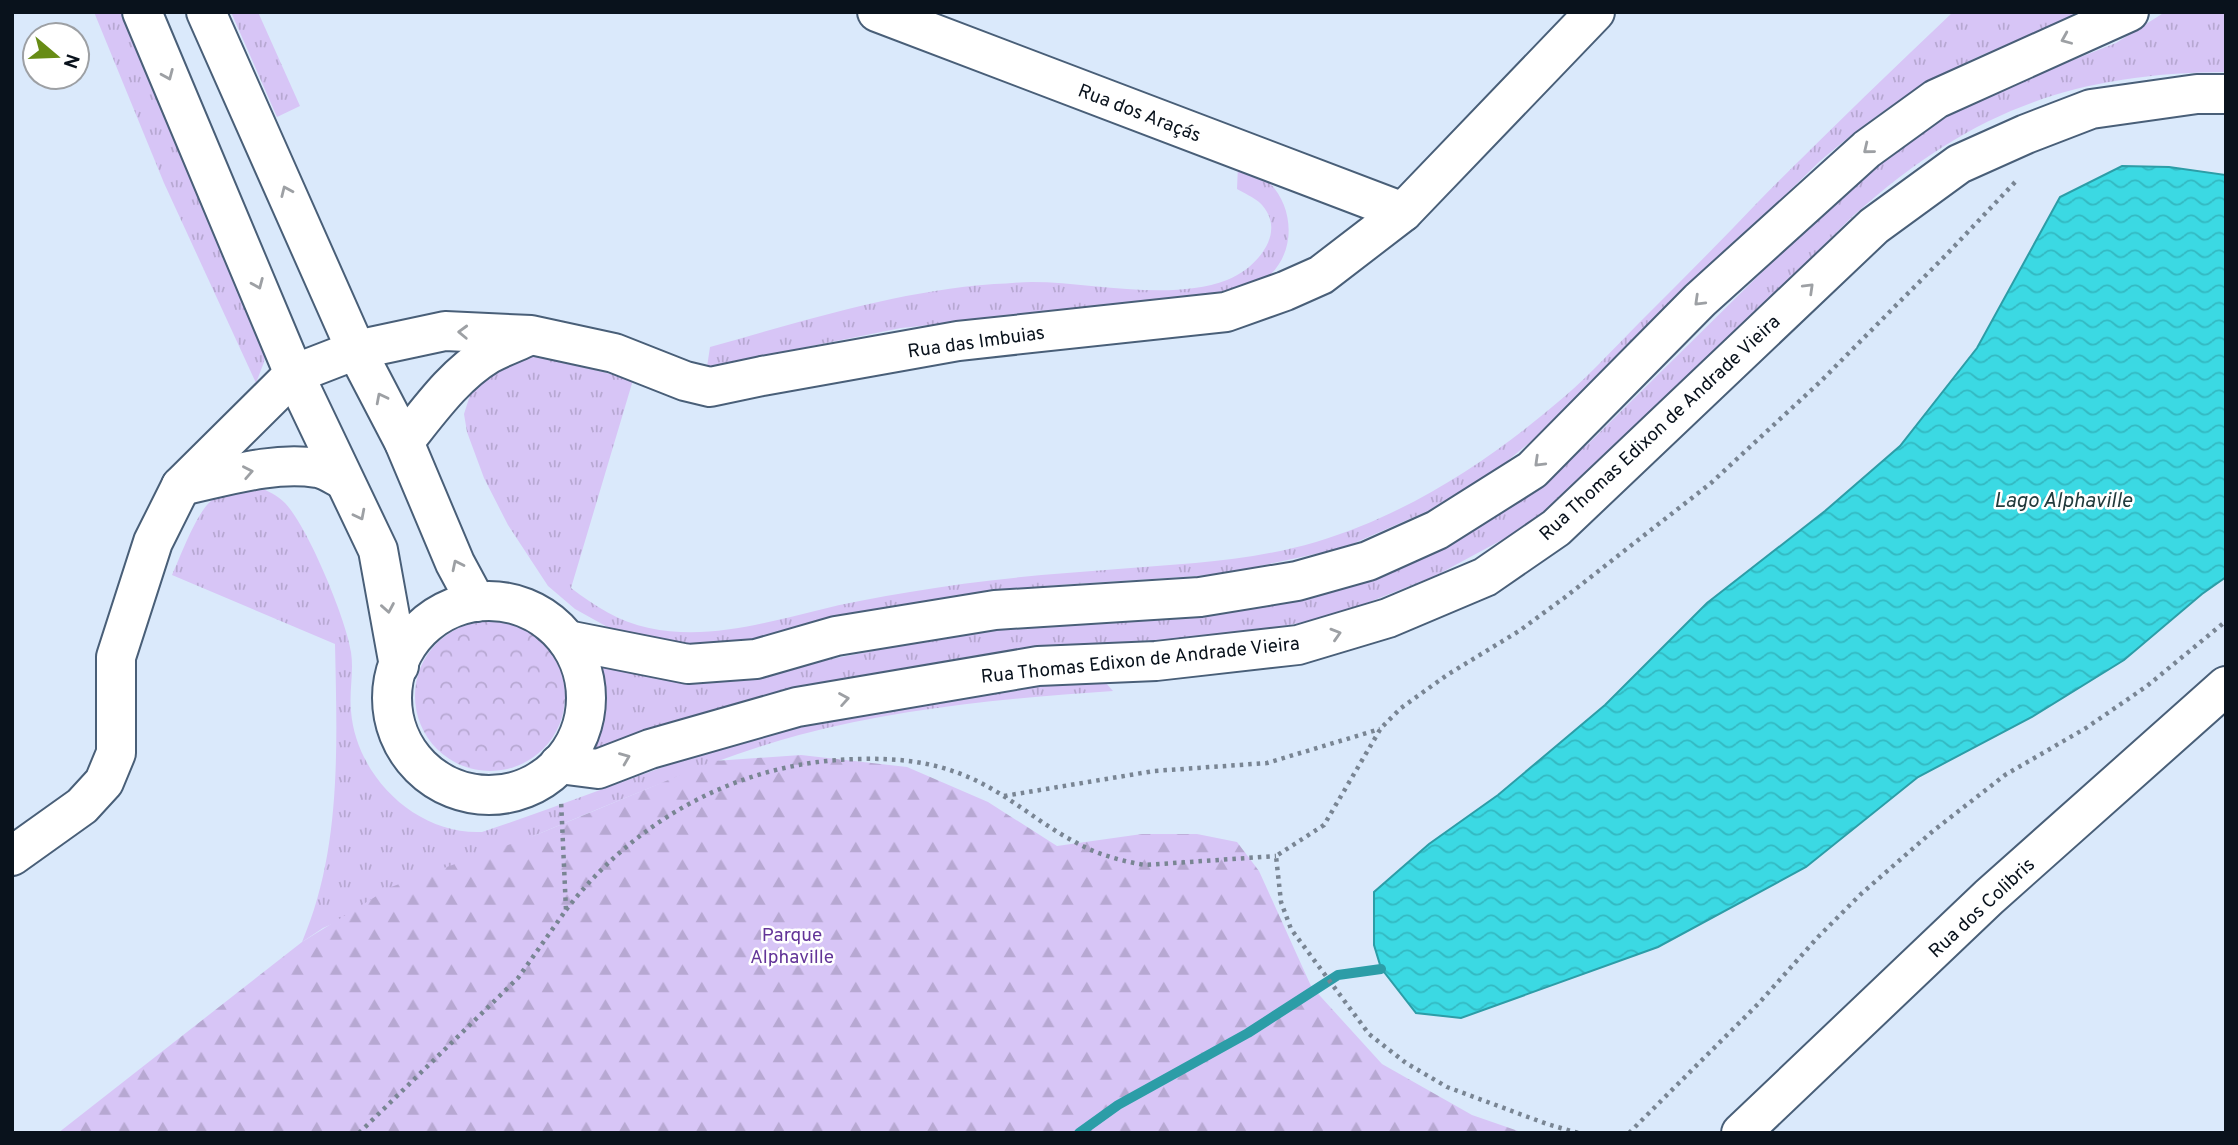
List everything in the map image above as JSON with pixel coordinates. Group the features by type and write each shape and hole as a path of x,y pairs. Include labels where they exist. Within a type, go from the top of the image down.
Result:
{"street":[{"path":"142,12 295,374 342,479 378,550 398,666 393,702 399,732 414,759 437,779 465,792 496,795 516,791 536,782 559,764 576,739 586,703 582,670 567,640 546,619 528,609 508,603 476,602 457,606 431,621 416,635 398,666"},
{"path":"206,12 356,350 404,442 455,563 476,602"},
{"name":"Rua dos Araçás","path":"877,12 1403,212"},
{"name":"Rua das Imbuias","path":"295,374 356,350 445,331 531,335 614,354 685,382 710,387 958,341 1226,312 1321,275 1403,212 1595,12"},
{"path":"567,640 688,664 756,659 836,636 982,612 1200,597 1297,581 1368,561 1437,530 1532,470 1700,300 1867,149 1936,99 2129,12"},
{"name":"Rua Thomas Edixon de Andrade Vieira","path":"559,764 598,769 650,748 797,707 1038,666 1156,661 1298,645 1388,618 1485,577 1556,528 1874,226 1959,164 2091,109 2197,94 2226,94"},
{"path":"404,442 444,392 471,368 488,355 531,335"},
{"path":"12,856 82,806 104,782 116,753 116,657 153,542 181,486 295,374"},
{"path":"181,486 258,470 290,467 319,468 342,479"},
{"name":"Rua dos Colibris","path":"1741,1133 1989,897 2226,686"}],"path":[{"path":"359,1133 518,978 566,910 598,872 636,838 713,791 781,768 845,759 906,759 957,772 1003,796 1074,842 1126,862 1145,865 1276,856 1324,825 1381,728 1423,691 1519,631 1589,580 1711,483 1820,382 2019,178"},
{"path":"1629,1133 1759,1003 1861,894 1933,831 2005,775 2086,728 2147,686 2226,621"},
{"path":"1003,796 1154,771 1267,763 1381,728"},
{"path":"559,764 566,910"},
{"path":"1276,856 1278,886 1285,917 1298,940 1369,1034 1392,1054 1447,1087 1578,1133"}],"green space":[{"path":"94,12 121,12 126,20 266,343 264,362 256,383 164,183"},
{"path":"231,12 258,12 300,106 277,117"},
{"path":"1953,12 2092,12 1973,59 1920,87 1886,110 1820,161 1551,425 1500,467 1428,511 1343,548 1237,571 1198,576 1059,585 989,593 859,613 742,642 696,646 645,639 611,629 575,609 548,586 508,525 484,478 467,432 464,414 471,392 483,374 535,354 633,380 571,588 617,617 649,628 670,631 733,629 862,600 961,584 1218,561 1267,554 1316,542 1384,516 1448,482 1508,442 1564,397 1805,155"},
{"path":"2165,12 2226,12 2226,72 2170,74 2119,80 2071,91 2025,105 1981,125 1939,149 1854,215 1604,463 1547,510 1511,535 1435,576 1354,608 1262,631 1039,648 966,657 852,678 800,689 595,751 598,660 703,681 719,681 950,636 1024,626 1154,617 1532,490 1589,443 1839,196 1915,134 1962,106 2116,43"},
{"path":"1238,165 1260,175 1281,198 1286,211 1288,238 1280,263 1271,274 1238,294 901,328 707,367 710,347 851,308 922,293 1032,282 1180,290 1227,280 1238,275 1258,258 1270,237 1268,213 1259,202 1237,189"},
{"path":"258,487 279,498 294,515 315,552 334,597 351,652 351,711 355,735 364,758 377,779 413,812 434,824 458,830 482,832 722,747 839,716 947,697 1092,679 1105,682 1113,691 915,711 777,741 689,772 549,829 323,928 302,942 315,907 331,833 336,757 335,644 172,575 196,521 209,503 225,494"},
{"path":"490,621 519,627 543,643 559,667 565,696 559,725 543,749 519,765 490,771 461,765 437,749 421,725 415,696 421,667 437,643 461,627"},
{"name":"Parque Alphaville","path":"801,755 907,767 988,802 1057,846 1142,834 1197,834 1237,842 1259,871 1311,986 1382,1064 1472,1115 1524,1133 58,1133 302,942 391,887 536,835 714,761"}],"water":[{"name":"Lago Alphaville","path":"2122,166 2169,167 2226,175 2226,577 2124,660 2032,717 1918,777 1806,867 1658,947 1461,1018 1416,1013 1381,968 1374,945 1374,892 1429,844 1498,795 1605,705 1707,603 1825,511 1900,446 1977,348 2060,197"}],"waterway":[{"path":"1079,1133 1118,1105 1248,1033 1338,975 1381,969"}]}
